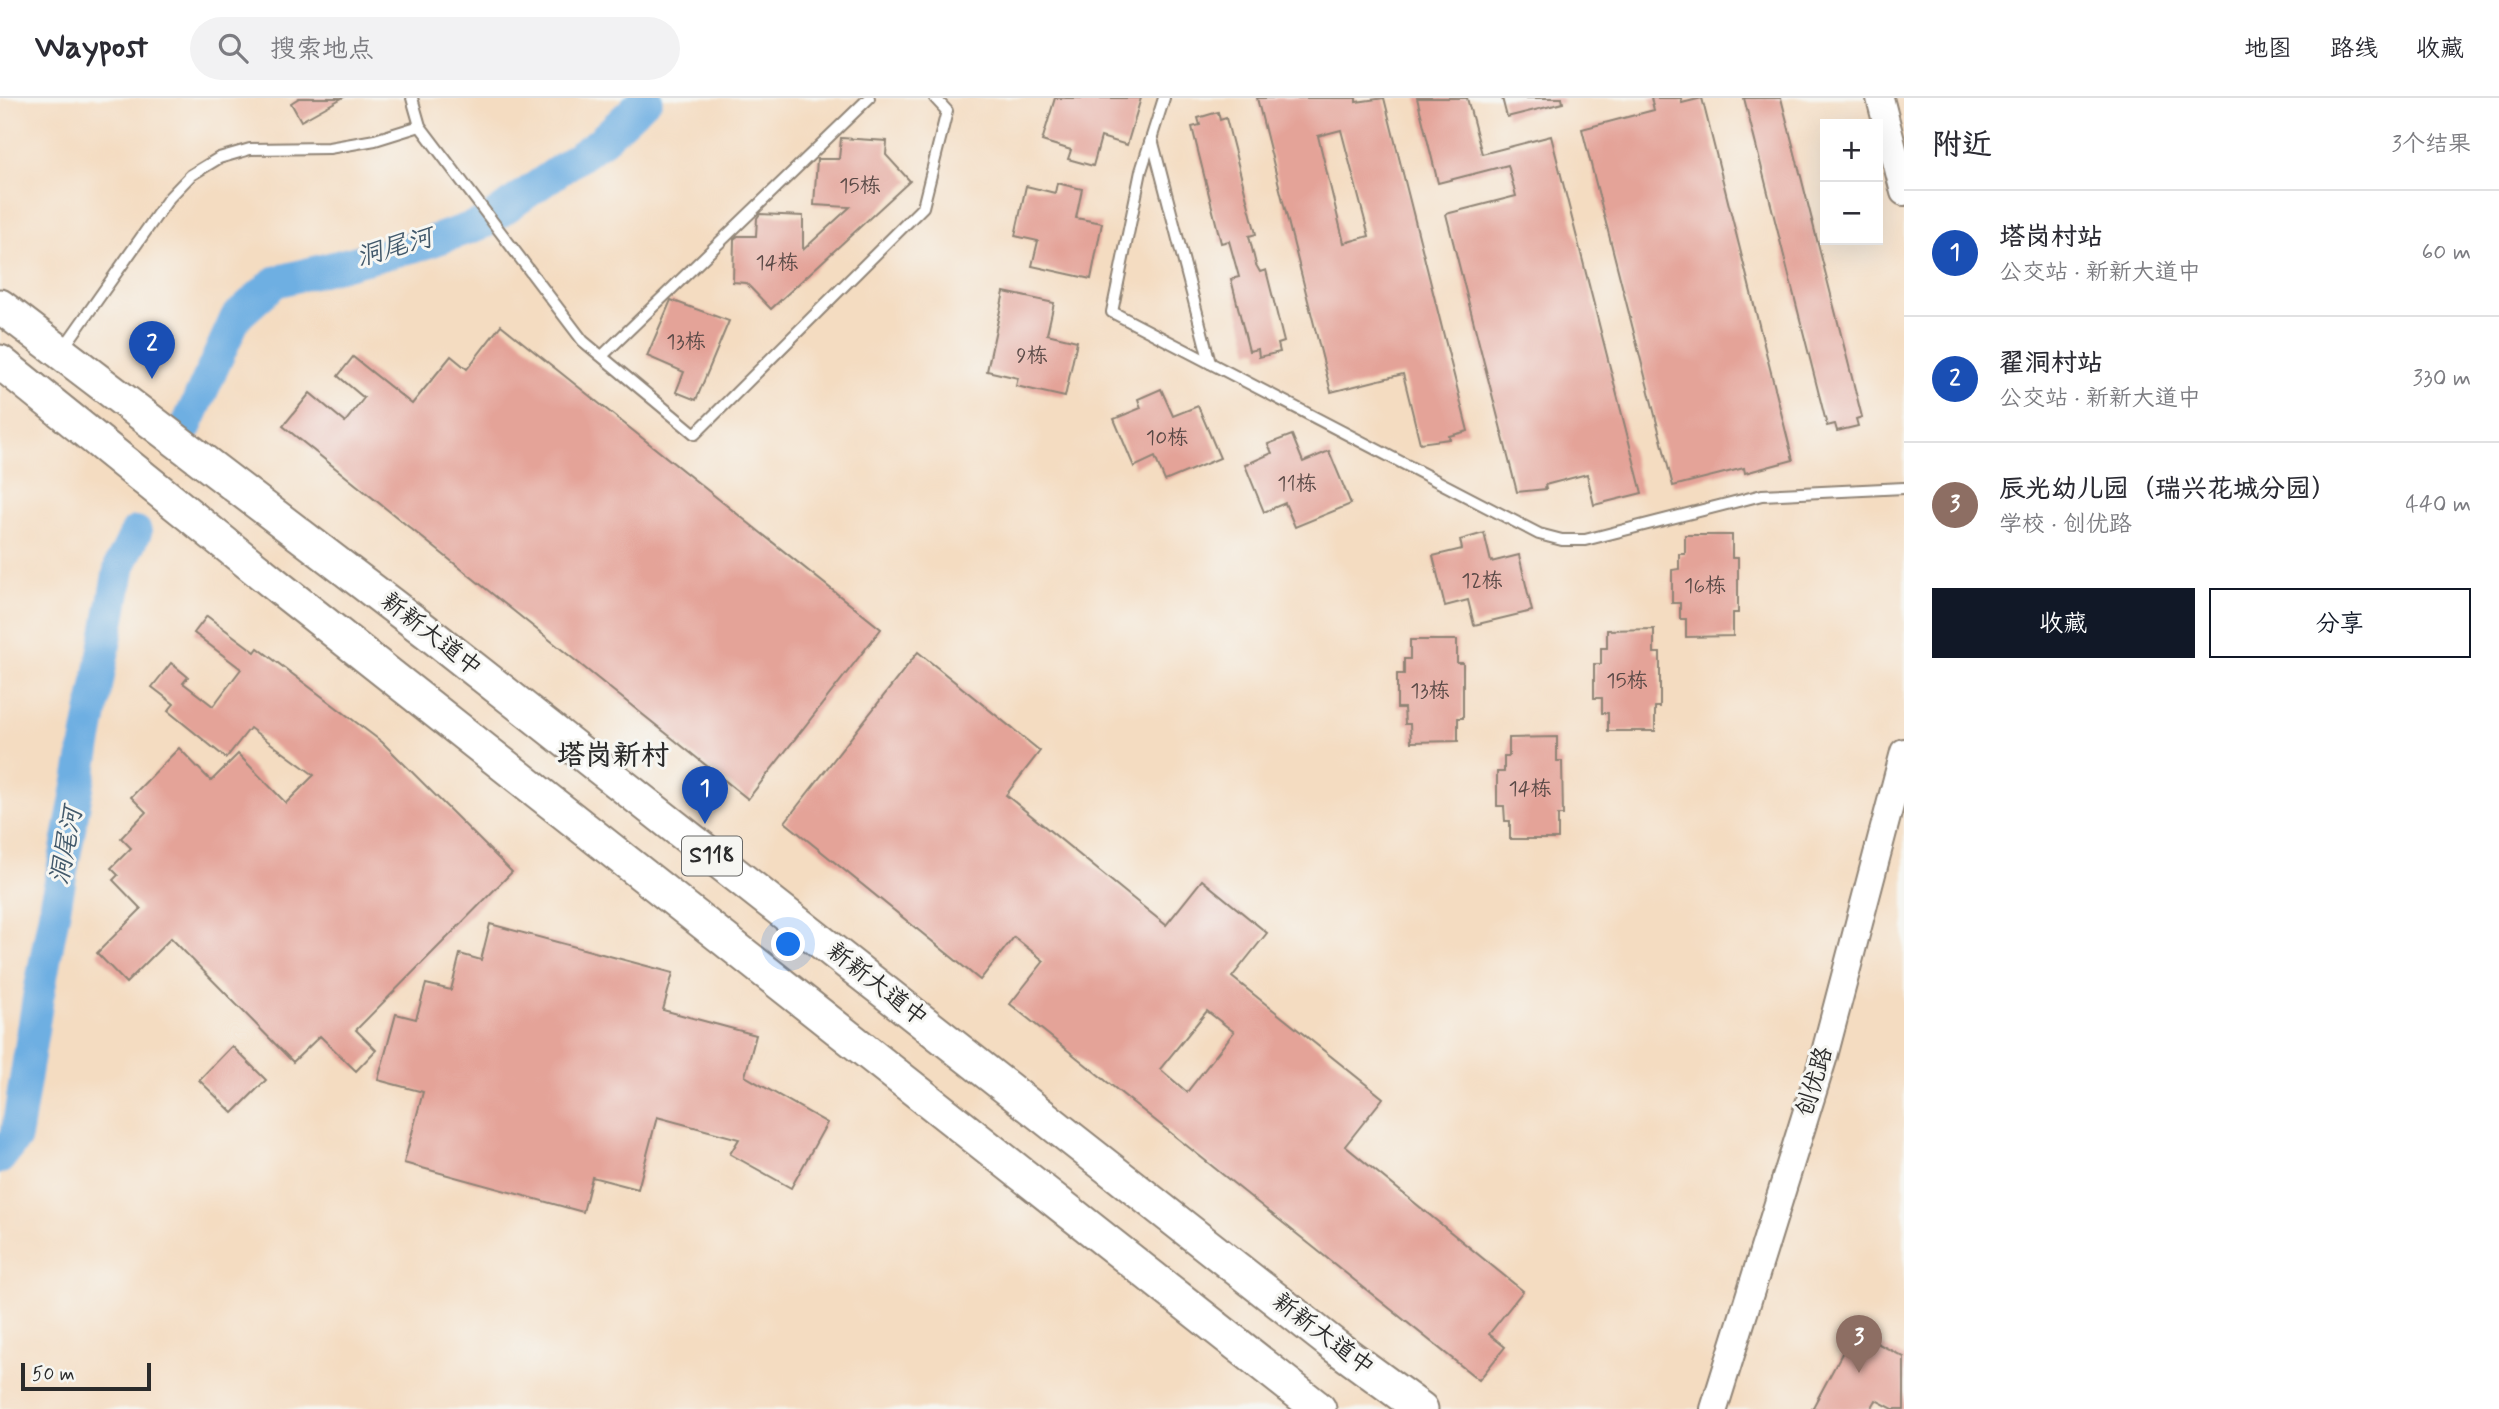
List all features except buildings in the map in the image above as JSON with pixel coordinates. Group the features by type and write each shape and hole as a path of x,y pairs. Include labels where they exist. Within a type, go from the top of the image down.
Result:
{"main road":[{"name":"新新大道中","path":"0,306 431,635 1335,1346 1421,1409"},
{"name":"S118","path":"0,362 291,598 1319,1409"}],"street":[{"path":"1880,98 1904,192"},
{"name":"创优路","path":"1713,1409 1824,1056 1904,752"}],"lane":[{"path":"412,98 420,126 583,341 695,434 923,207 947,111 935,98"},
{"path":"602,356 869,98"},
{"path":"1164,98 1141,170 1112,312 1539,534 1562,540 1585,540 1762,495 1904,488"},
{"path":"61,352 169,198 191,174 219,158 250,149 329,148 375,140 420,126"},
{"path":"1152,137 1210,363"}],"waterway":[{"name":"洞尾河","path":"186,427 236,317 275,282 424,244 484,223 600,142 647,98"},
{"name":"洞尾河","path":"0,1158 16,1137 38,998 120,565 136,532"}],"place":[{"name":"翟洞村站","path":"152,379"},
{"name":"塔岗村站","path":"705,824"},
{"name":"辰光幼儿园（瑞兴花城分园）","path":"1859,1373"}],"district":[{"name":"塔岗新村","path":"613,756"}]}
